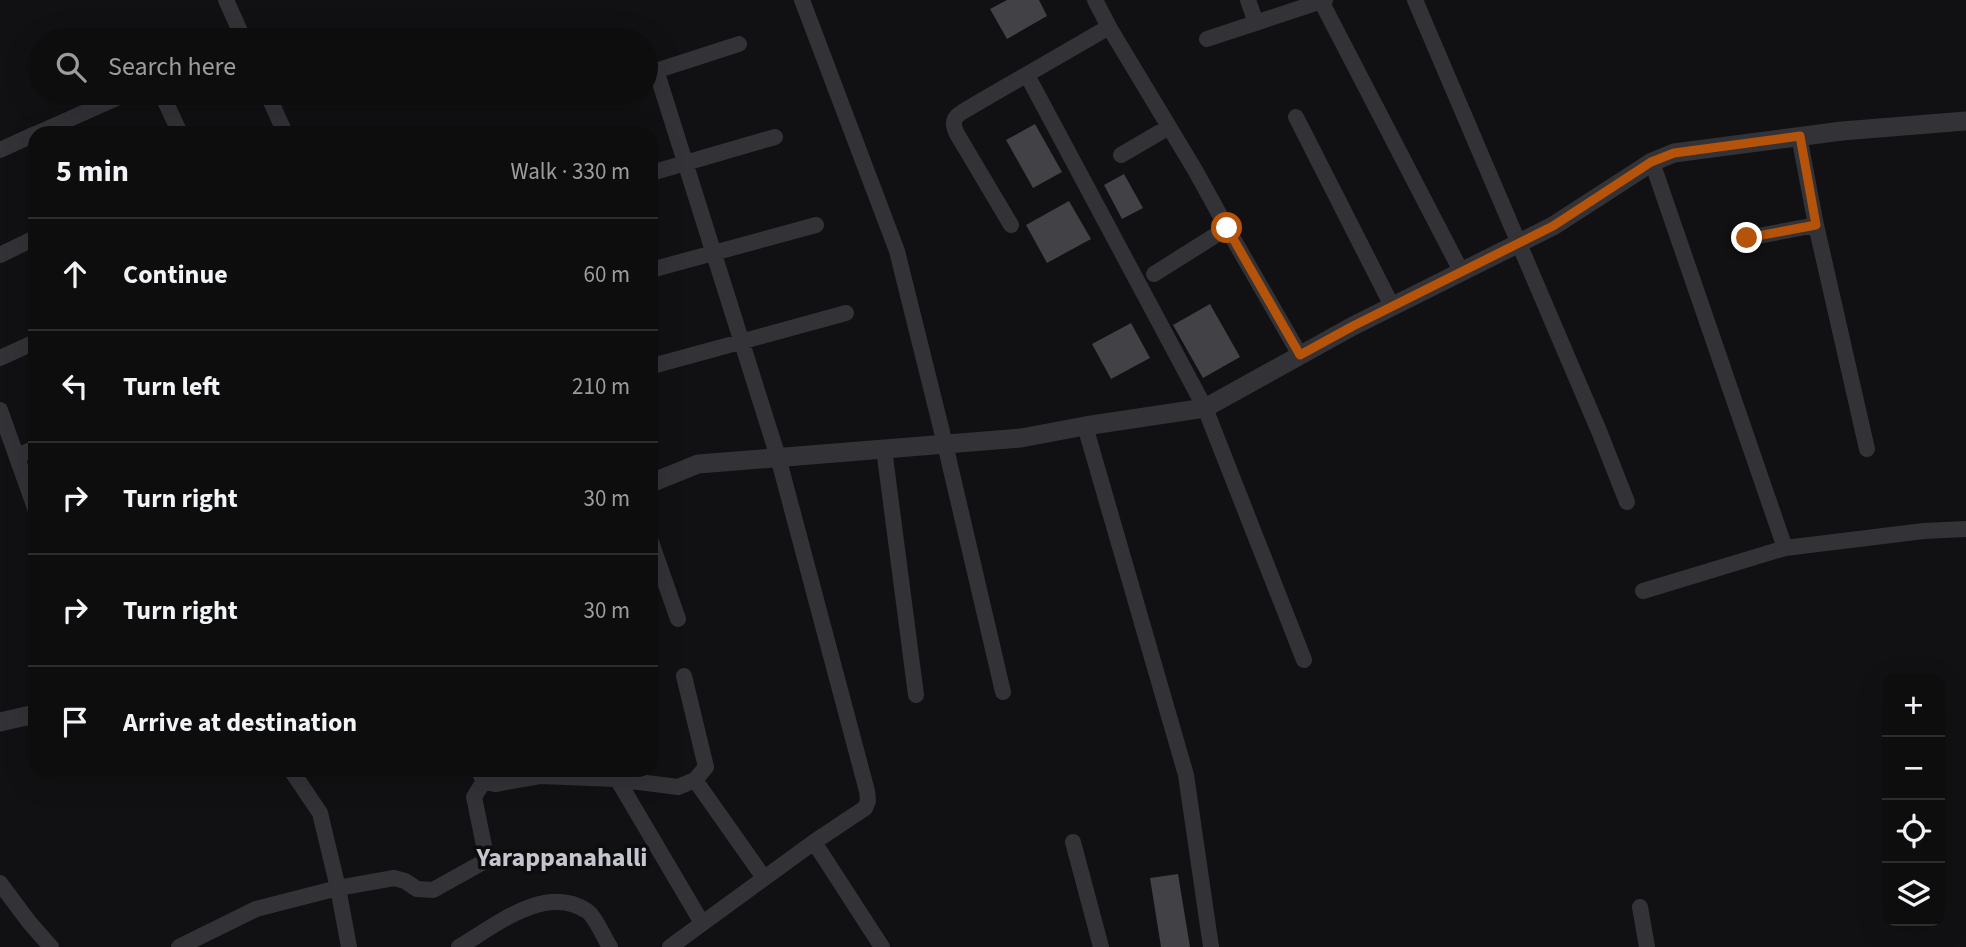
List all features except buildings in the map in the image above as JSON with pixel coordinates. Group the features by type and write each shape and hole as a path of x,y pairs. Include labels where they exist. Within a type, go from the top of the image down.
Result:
{"street":[{"path":"226,0 239,28"},
{"path":"802,0 897,251 1003,692"},
{"path":"1095,0 1300,355"},
{"path":"1248,0 1256,23"},
{"path":"1415,0 1627,502"},
{"path":"1207,39 1323,1 1461,271"},
{"path":"1011,225 957,134 953,126 956,116 1110,27"},
{"path":"658,70 739,44"},
{"path":"1027,75 1205,408 1304,660"},
{"path":"658,91 685,163 778,457 868,802 865,808 670,947"},
{"path":"54,126 101,105"},
{"path":"167,105 177,126"},
{"path":"272,105 282,126"},
{"path":"1296,117 1392,306"},
{"path":"658,481 698,464 1021,438 1205,408 1392,306 1553,226 1651,162 1674,153 1842,131 1966,121"},
{"path":"1121,155 1169,127"},
{"path":"1800,136 1816,225 1867,449"},
{"path":"658,171 775,137"},
{"path":"0,150 28,138"},
{"path":"1651,162 1785,548"},
{"path":"658,268 816,225"},
{"path":"1747,238 1816,225"},
{"path":"1154,274 1227,228"},
{"path":"0,255 28,241"},
{"path":"658,364 846,313"},
{"path":"0,358 28,345"},
{"path":"0,410 28,487"},
{"path":"1085,426 1186,775 1211,947"},
{"path":"884,449 916,695"},
{"path":"18,456 28,451"},
{"path":"1643,591 1785,548 1923,531 1966,529"},
{"path":"658,562 678,619"},
{"path":"625,777 678,787 695,780 706,767 684,676"},
{"path":"0,722 28,716"},
{"path":"296,777 320,813 349,947"},
{"path":"179,947 256,909 338,888 394,878 417,889 433,890 487,860 474,797 480,777"},
{"path":"484,777 495,784 534,777"},
{"path":"615,777 702,923"},
{"path":"695,780 764,878"},
{"path":"814,842 882,947"},
{"path":"1073,842 1101,947"},
{"path":"0,883 51,947"},
{"path":"459,947 524,908 549,901 568,903 589,912 610,947"},
{"path":"1640,907 1647,947"}],"district":[{"name":"Yarappanahalli","path":"562,857"}],"route":[{"path":"1227,228 1300,355 1553,226 1651,162 1674,153 1800,136 1816,225 1747,238"}]}
